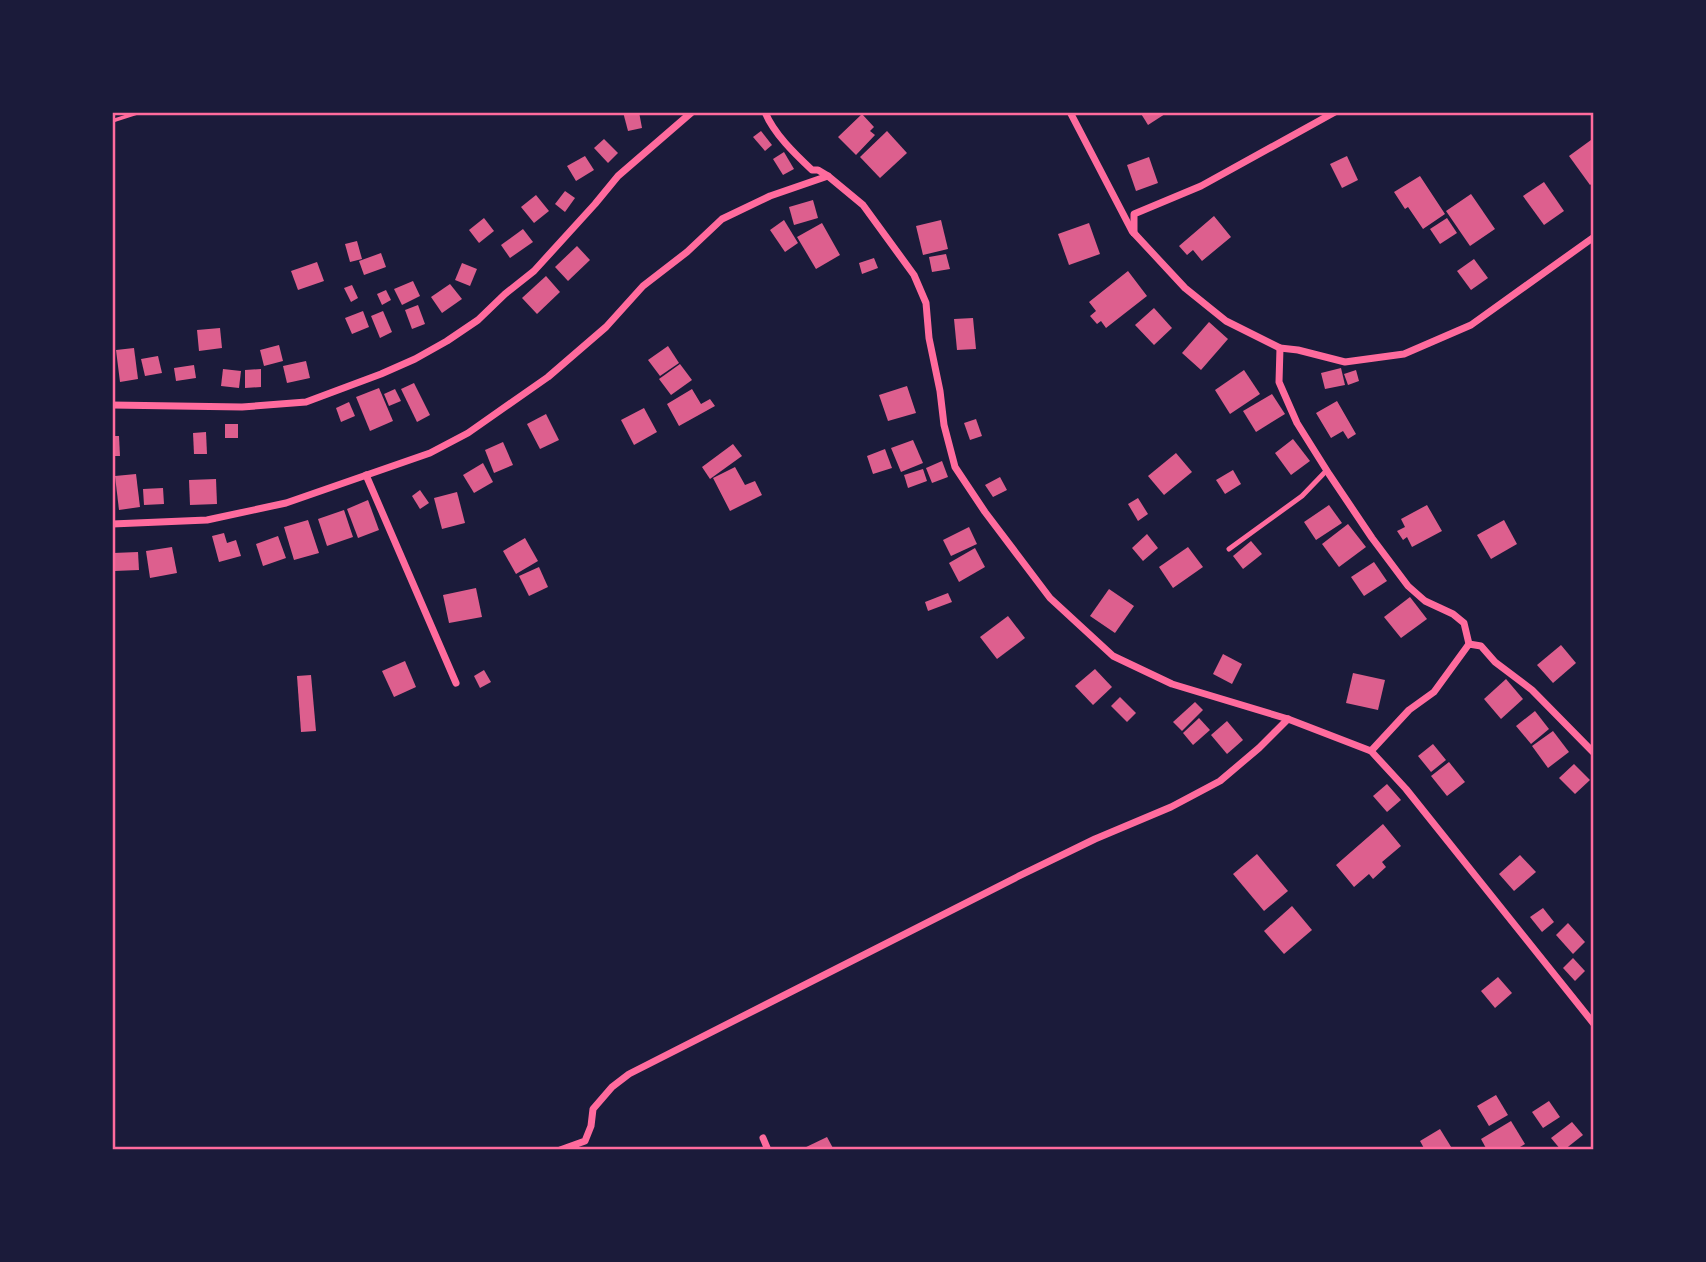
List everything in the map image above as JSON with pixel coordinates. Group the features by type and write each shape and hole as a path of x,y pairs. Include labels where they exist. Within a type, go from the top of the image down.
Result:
{"street":[{"path":"112,405 242,407 306,402 415,359 478,320 534,271 618,176 692,112"},
{"path":"765,112 800,159 812,170 818,170 828,176 863,205 914,275 926,303 929,338 944,425 955,467 985,512 1050,598 1113,656 1172,684 1288,719 1371,751 1406,789 1594,1024"},
{"path":"1070,112 1134,233 1185,288 1226,321 1280,348 1345,362 1404,354 1471,325 1594,237"},
{"path":"1134,233 1134,214 1201,186 1335,112"},
{"path":"112,524 207,520 286,503 430,453 458,438 548,377 606,327 643,286 687,252 722,219 770,196 828,176"},
{"path":"1280,348 1279,382 1297,424 1372,538 1408,586 1425,601 1453,614 1464,623 1469,644 1434,692 1409,710 1371,751"},
{"path":"366,475 456,682"},
{"path":"1469,644 1481,646 1495,662 1532,690 1594,752"},
{"path":"559,1150 585,1141 591,1126 593,1109 612,1087 629,1074 1017,877 1095,839 1171,807 1220,781 1288,719"},
{"path":"763,1138 768,1150"}],"lane":[{"path":"1229,549 1302,496 1327,470"}],"path":[{"path":"112,121 140,112"}],"building":[{"path":"623,112 639,112 642,128 628,131"},
{"path":"1140,112 1164,112 1165,114 1148,125"},
{"path":"862,114 874,127 870,131 875,135 856,155 838,137"},
{"path":"761,131 772,145 765,151 753,137"},
{"path":"887,131 907,153 880,178 860,157"},
{"path":"604,139 618,153 608,163 594,148"},
{"path":"1591,140 1594,144 1594,182 1590,185 1569,156"},
{"path":"784,152 794,169 783,175 773,159"},
{"path":"585,156 594,170 576,181 567,166"},
{"path":"1347,156 1358,180 1342,188 1330,164"},
{"path":"1149,157 1158,183 1136,191 1127,165"},
{"path":"1420,176 1445,214 1423,229 1394,192"},
{"path":"1544,182 1564,211 1544,225 1523,196"},
{"path":"565,191 575,198 565,212 555,204"},
{"path":"1471,194 1495,229 1470,246 1446,211"},
{"path":"536,195 549,211 534,223 521,207"},
{"path":"813,200 818,218 794,225 789,207"},
{"path":"1214,216 1231,237 1202,261 1193,250 1187,255 1179,246"},
{"path":"484,218 494,231 479,243 469,230"},
{"path":"1447,218 1457,233 1440,244 1430,229"},
{"path":"784,220 798,243 785,252 770,230"},
{"path":"941,220 948,249 923,255 916,226"},
{"path":"822,223 840,255 816,269 797,237"},
{"path":"1089,223 1100,254 1069,265 1058,234"},
{"path":"523,229 533,242 510,258 501,245"},
{"path":"357,241 362,259 350,262 345,244"},
{"path":"577,246 590,260 568,281 555,267"},
{"path":"381,253 386,267 364,275 359,261"},
{"path":"946,254 950,269 932,272 929,257"},
{"path":"874,258 878,268 862,274 859,263"},
{"path":"1474,259 1488,278 1471,290 1457,271"},
{"path":"317,262 324,281 298,290 291,271"},
{"path":"462,263 477,269 470,286 455,280"},
{"path":"1128,271 1147,296 1106,328 1101,321 1097,324 1090,316 1096,311 1089,302"},
{"path":"546,276 560,292 537,314 522,298"},
{"path":"413,281 420,296 402,305 394,289"},
{"path":"450,284 462,299 442,313 431,297"},
{"path":"352,285 358,298 351,302 344,288"},
{"path":"386,290 391,300 382,305 377,294"},
{"path":"418,305 425,324 412,329 405,310"},
{"path":"1154,308 1172,328 1154,345 1135,325"},
{"path":"363,311 369,327 352,334 345,318"},
{"path":"383,311 392,332 380,338 371,316"},
{"path":"973,318 976,349 957,350 954,319"},
{"path":"1209,322 1228,339 1201,370 1182,353"},
{"path":"220,328 222,348 199,351 197,330"},
{"path":"279,345 283,361 264,366 260,350"},
{"path":"668,346 679,363 660,376 648,360"},
{"path":"134,348 138,379 120,382 116,350"},
{"path":"158,356 162,373 145,376 141,359"},
{"path":"306,361 310,378 287,383 283,366"},
{"path":"680,364 692,380 671,395 659,379"},
{"path":"194,365 196,378 176,381 174,368"},
{"path":"1341,368 1345,385 1325,389 1321,373"},
{"path":"223,369 241,371 239,388 221,386"},
{"path":"261,369 261,387 245,388 245,370"},
{"path":"1244,370 1260,394 1230,414 1215,390"},
{"path":"1356,370 1359,381 1348,385 1344,374"},
{"path":"414,383 430,415 417,422 401,389"},
{"path":"907,386 916,413 888,421 879,395"},
{"path":"379,388 393,421 370,431 356,397"},
{"path":"395,389 401,401 389,406 384,394"},
{"path":"692,389 701,404 710,399 715,406 679,426 667,404"},
{"path":"1272,394 1285,414 1256,432 1243,411"},
{"path":"1337,401 1356,434 1348,439 1343,431 1331,438 1316,413"},
{"path":"349,402 355,416 341,422 336,408"},
{"path":"644,408 657,432 634,445 621,420"},
{"path":"546,414 559,440 540,449 527,424"},
{"path":"976,419 982,436 970,440 964,423"},
{"path":"225,424 238,424 238,438 225,438"},
{"path":"206,432 207,454 194,454 193,433"},
{"path":"112,436 119,436 120,456 112,456"},
{"path":"1293,439 1310,461 1291,475 1275,453"},
{"path":"913,440 923,463 901,472 891,448"},
{"path":"503,442 513,465 494,473 485,450"},
{"path":"733,444 742,456 710,479 702,467"},
{"path":"885,449 892,468 873,474 867,456"},
{"path":"1176,453 1192,472 1164,495 1148,476"},
{"path":"942,461 948,477 932,483 926,468"},
{"path":"483,463 493,482 474,493 463,475"},
{"path":"735,467 745,485 755,481 762,495 730,511 713,478"},
{"path":"923,469 927,481 908,488 904,475"},
{"path":"1233,470 1241,484 1225,494 1216,480"},
{"path":"136,474 140,507 119,510 115,476"},
{"path":"1000,477 1007,490 993,497 985,485"},
{"path":"216,479 217,504 190,505 189,480"},
{"path":"163,488 164,504 144,505 143,489"},
{"path":"420,490 429,503 420,509 412,496"},
{"path":"457,492 465,523 442,529 434,498"},
{"path":"1138,498 1148,514 1138,521 1128,504"},
{"path":"368,500 379,530 358,538 347,509"},
{"path":"1329,505 1342,523 1316,540 1304,522"},
{"path":"1427,505 1442,531 1412,547 1407,537 1403,540 1397,531 1405,527 1401,519"},
{"path":"344,510 353,537 327,546 318,519"},
{"path":"308,520 319,553 294,560 284,527"},
{"path":"1504,520 1517,544 1491,559 1477,535"},
{"path":"1348,524 1366,547 1339,567 1322,544"},
{"path":"969,527 977,544 951,556 943,540"},
{"path":"224,533 227,543 236,540 241,556 219,562 212,536"},
{"path":"1147,534 1158,548 1143,561 1132,548"},
{"path":"278,536 286,558 263,566 256,544"},
{"path":"525,538 538,561 516,574 503,551"},
{"path":"1251,541 1262,554 1243,569 1233,556"},
{"path":"172,547 177,573 150,578 146,551"},
{"path":"1188,547 1203,567 1173,588 1159,567"},
{"path":"975,548 985,567 959,582 949,563"},
{"path":"138,552 139,570 114,571 113,553"},
{"path":"1374,562 1387,581 1364,596 1351,577"},
{"path":"539,567 548,587 529,596 519,576"},
{"path":"476,588 482,617 449,623 443,595"},
{"path":"1109,589 1134,606 1115,633 1090,616"},
{"path":"948,593 952,602 928,611 925,602"},
{"path":"1410,597 1427,619 1401,638 1384,617"},
{"path":"1008,616 1025,638 997,659 980,637"},
{"path":"1561,645 1576,663 1553,683 1537,665"},
{"path":"1223,654 1242,664 1232,684 1213,674"},
{"path":"405,661 416,687 394,697 382,671"},
{"path":"1095,669 1112,687 1093,705 1075,686"},
{"path":"484,670 491,682 480,688 474,676"},
{"path":"1353,673 1385,680 1378,710 1346,703"},
{"path":"311,675 316,731 301,732 297,676"},
{"path":"1506,679 1523,699 1501,719 1484,699"},
{"path":"1120,697 1136,713 1127,722 1111,706"},
{"path":"1195,702 1203,710 1182,731 1173,722"},
{"path":"1535,711 1549,729 1531,744 1516,726"},
{"path":"1199,718 1210,730 1193,745 1183,733"},
{"path":"1227,721 1243,740 1227,754 1211,735"},
{"path":"1553,731 1569,752 1548,768 1532,746"},
{"path":"1433,744 1446,760 1431,772 1418,756"},
{"path":"1449,762 1465,782 1447,796 1431,776"},
{"path":"1574,764 1590,780 1575,794 1559,778"},
{"path":"1387,784 1401,800 1387,812 1373,796"},
{"path":"1383,824 1401,846 1382,862 1386,867 1373,879 1369,874 1354,887 1336,865"},
{"path":"1257,854 1288,891 1264,911 1233,874"},
{"path":"1520,855 1536,872 1514,891 1499,874"},
{"path":"1292,906 1312,930 1284,954 1264,931"},
{"path":"1543,908 1554,922 1542,932 1530,917"},
{"path":"1568,923 1585,942 1573,954 1556,935"},
{"path":"1573,958 1585,971 1575,981 1563,968"},
{"path":"1498,977 1512,993 1495,1008 1481,991"},
{"path":"1496,1095 1508,1115 1489,1126 1477,1106"},
{"path":"1549,1101 1560,1117 1543,1128 1532,1112"},
{"path":"1511,1121 1525,1144 1515,1150 1487,1150 1481,1139"},
{"path":"1572,1122 1583,1135 1561,1150 1551,1138"},
{"path":"1440,1129 1453,1150 1425,1150 1420,1141"},
{"path":"827,1137 834,1150 800,1150"}]}
